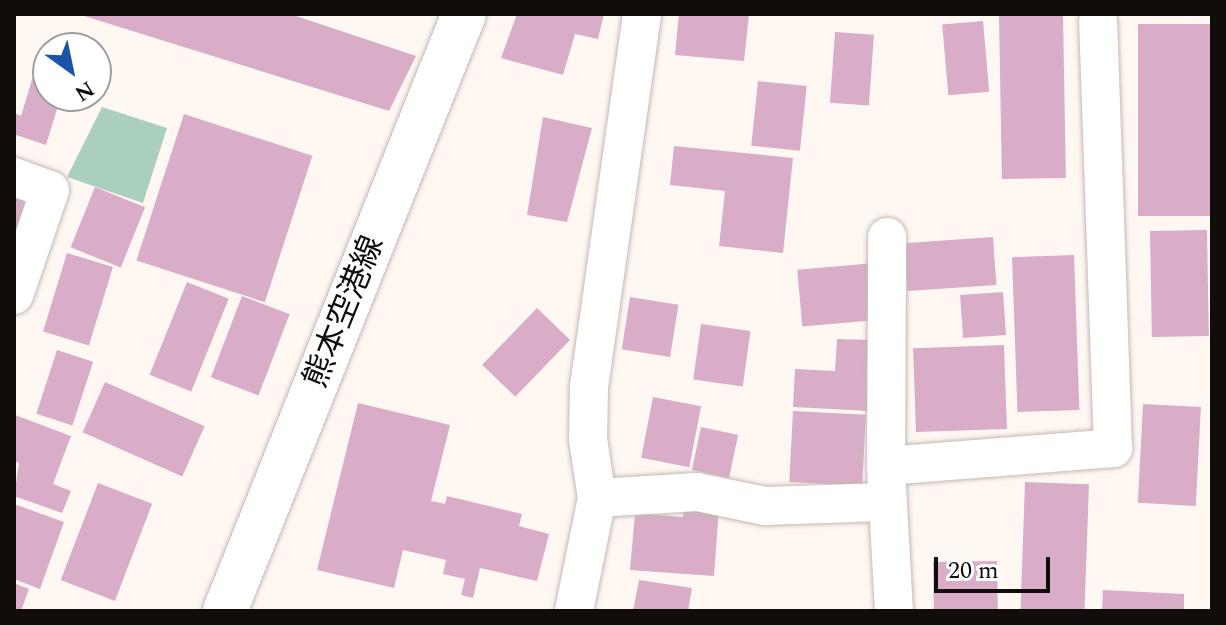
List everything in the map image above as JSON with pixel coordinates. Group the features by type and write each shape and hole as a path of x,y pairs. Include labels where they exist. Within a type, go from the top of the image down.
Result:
{"main road":[{"name":"熊本空港線","path":"225,611 464,14"}],"street":[{"path":"574,611 597,498 586,412 642,14"},
{"path":"597,498 697,492 756,506 1113,448 1098,21"},
{"path":"14,177 50,190 14,295"},
{"path":"887,237 885,484 894,611"}],"green space":[{"path":"112,110 167,128 143,203 67,177 100,112"}],"building":[{"path":"290,14 416,56 389,111 81,15"},
{"path":"517,14 604,14 598,39 575,34 563,75 501,58"},
{"path":"679,14 749,14 744,61 675,55"},
{"path":"1063,14 1066,178 1002,179 999,15"},
{"path":"983,21 989,92 948,95 942,25"},
{"path":"1138,24 1210,24 1210,216 1138,216"},
{"path":"835,32 874,35 869,106 830,103"},
{"path":"32,80 32,112 56,112 46,145 16,135 14,141 14,113 21,116"},
{"path":"758,81 807,86 800,151 751,146"},
{"path":"184,114 312,156 265,302 136,260"},
{"path":"543,117 592,128 567,222 527,215"},
{"path":"674,146 793,158 783,253 719,246 725,191 670,185"},
{"path":"95,187 145,207 121,267 71,247"},
{"path":"14,190 36,198 14,255"},
{"path":"1207,230 1209,336 1152,337 1150,231"},
{"path":"993,237 996,285 908,291 904,243"},
{"path":"67,253 113,267 89,345 43,331"},
{"path":"1074,255 1079,410 1017,412 1012,257"},
{"path":"875,263 880,320 802,327 797,270"},
{"path":"187,282 229,299 191,392 150,375"},
{"path":"1003,292 1006,335 963,338 960,295"},
{"path":"242,296 290,314 258,395 211,377"},
{"path":"630,297 678,305 670,357 622,349"},
{"path":"537,308 570,340 515,397 482,365"},
{"path":"701,324 751,331 743,386 693,379"},
{"path":"837,339 872,340 869,411 793,407 795,369 835,371"},
{"path":"1004,345 1007,429 916,432 913,348"},
{"path":"57,350 93,362 72,425 36,414"},
{"path":"105,382 205,426 182,477 83,432"},
{"path":"653,397 701,406 689,467 641,458"},
{"path":"358,403 450,425 431,501 445,504 447,496 522,514 519,526 549,534 537,581 480,568 473,598 461,595 465,579 443,574 446,560 403,550 394,588 317,570"},
{"path":"1143,404 1201,407 1196,506 1138,503"},
{"path":"793,411 866,415 862,486 789,482"},
{"path":"15,415 71,436 53,484 71,491 62,513 14,496 19,463 14,461"},
{"path":"701,427 738,435 729,478 692,470"},
{"path":"1025,482 1089,484 1085,611 1020,611"},
{"path":"98,483 152,504 115,601 61,580"},
{"path":"14,504 64,522 40,589 14,579"},
{"path":"684,506 719,508 714,576 630,570 635,513 683,517"},
{"path":"997,561 998,611 934,611 933,562"},
{"path":"639,580 692,588 688,611 633,611"},
{"path":"14,583 29,589 21,611 14,611"},
{"path":"1103,590 1184,594 1184,611 1102,611"}]}
